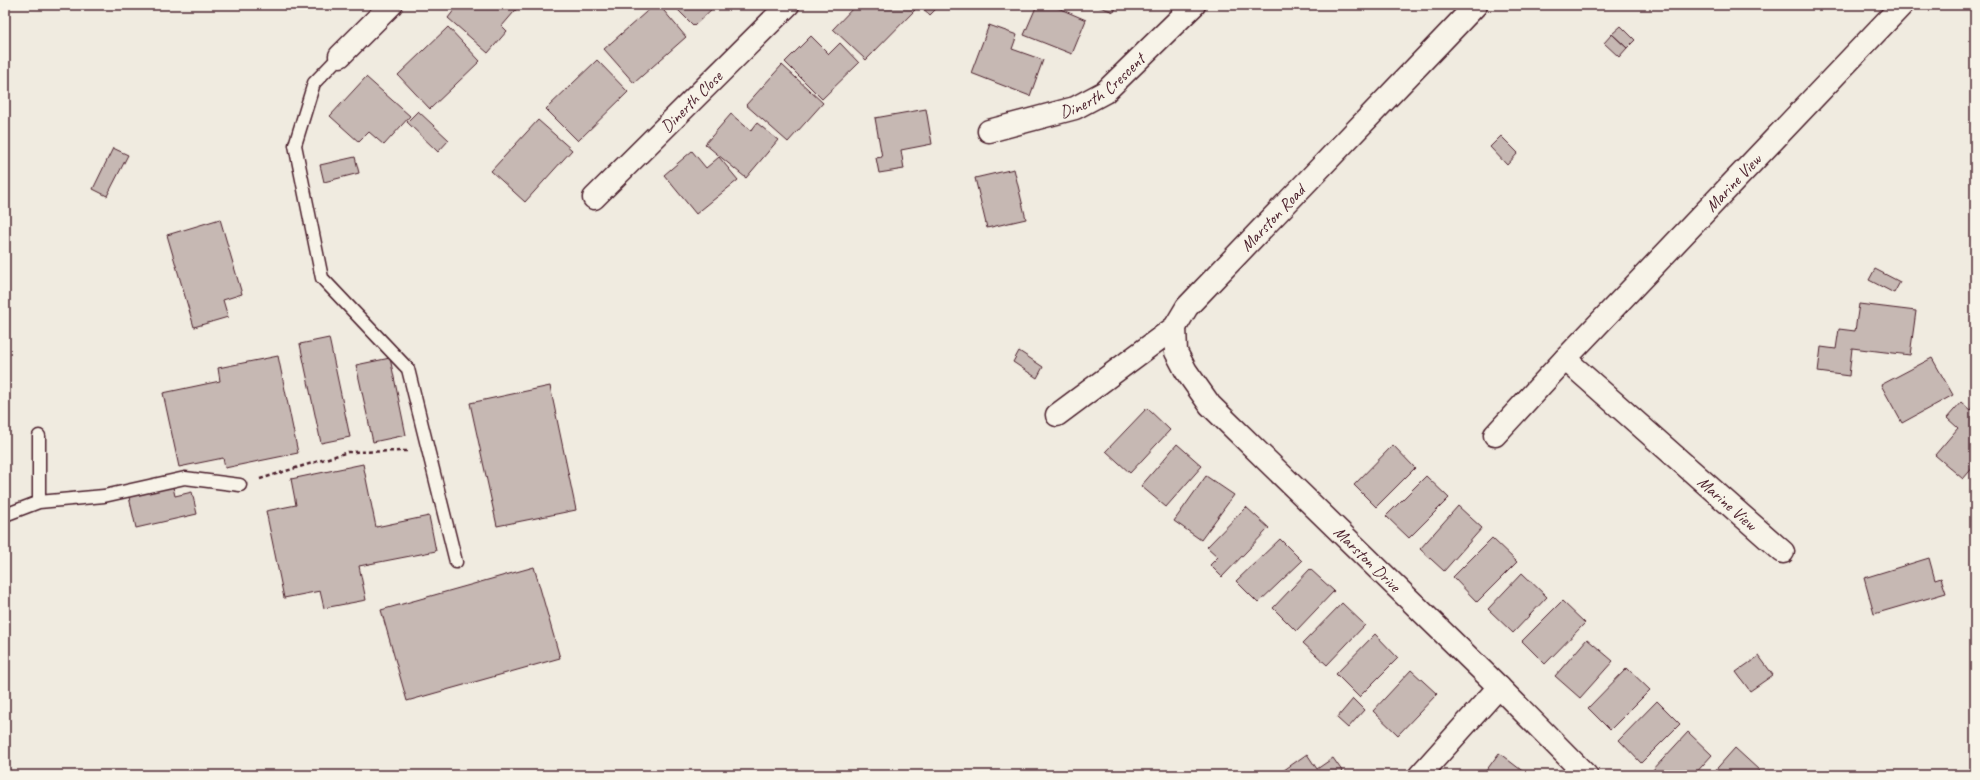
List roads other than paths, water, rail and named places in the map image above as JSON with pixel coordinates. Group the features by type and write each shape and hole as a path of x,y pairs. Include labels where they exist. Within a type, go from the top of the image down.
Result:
{"street":[{"path":"340,56 391,5"},
{"name":"Dinerth Close","path":"594,198 788,5"},
{"name":"Dinerth Crescent","path":"989,131 1075,108 1106,92 1194,5"},
{"name":"Marston Road","path":"1057,415 1175,327 1187,308 1476,5"},
{"name":"Marine View","path":"1495,435 1565,359 1902,5"},
{"name":"Marston Drive","path":"1175,327 1176,352 1186,371 1210,405 1499,687 1586,775"},
{"name":"Marine View","path":"1565,359 1783,552"},
{"path":"1420,775 1499,687"}],"lane":[{"path":"340,56 314,83 295,145 322,278 408,369 456,562"},
{"path":"39,436 39,502"},
{"path":"5,515 39,502 104,496 185,478 240,485"}]}
